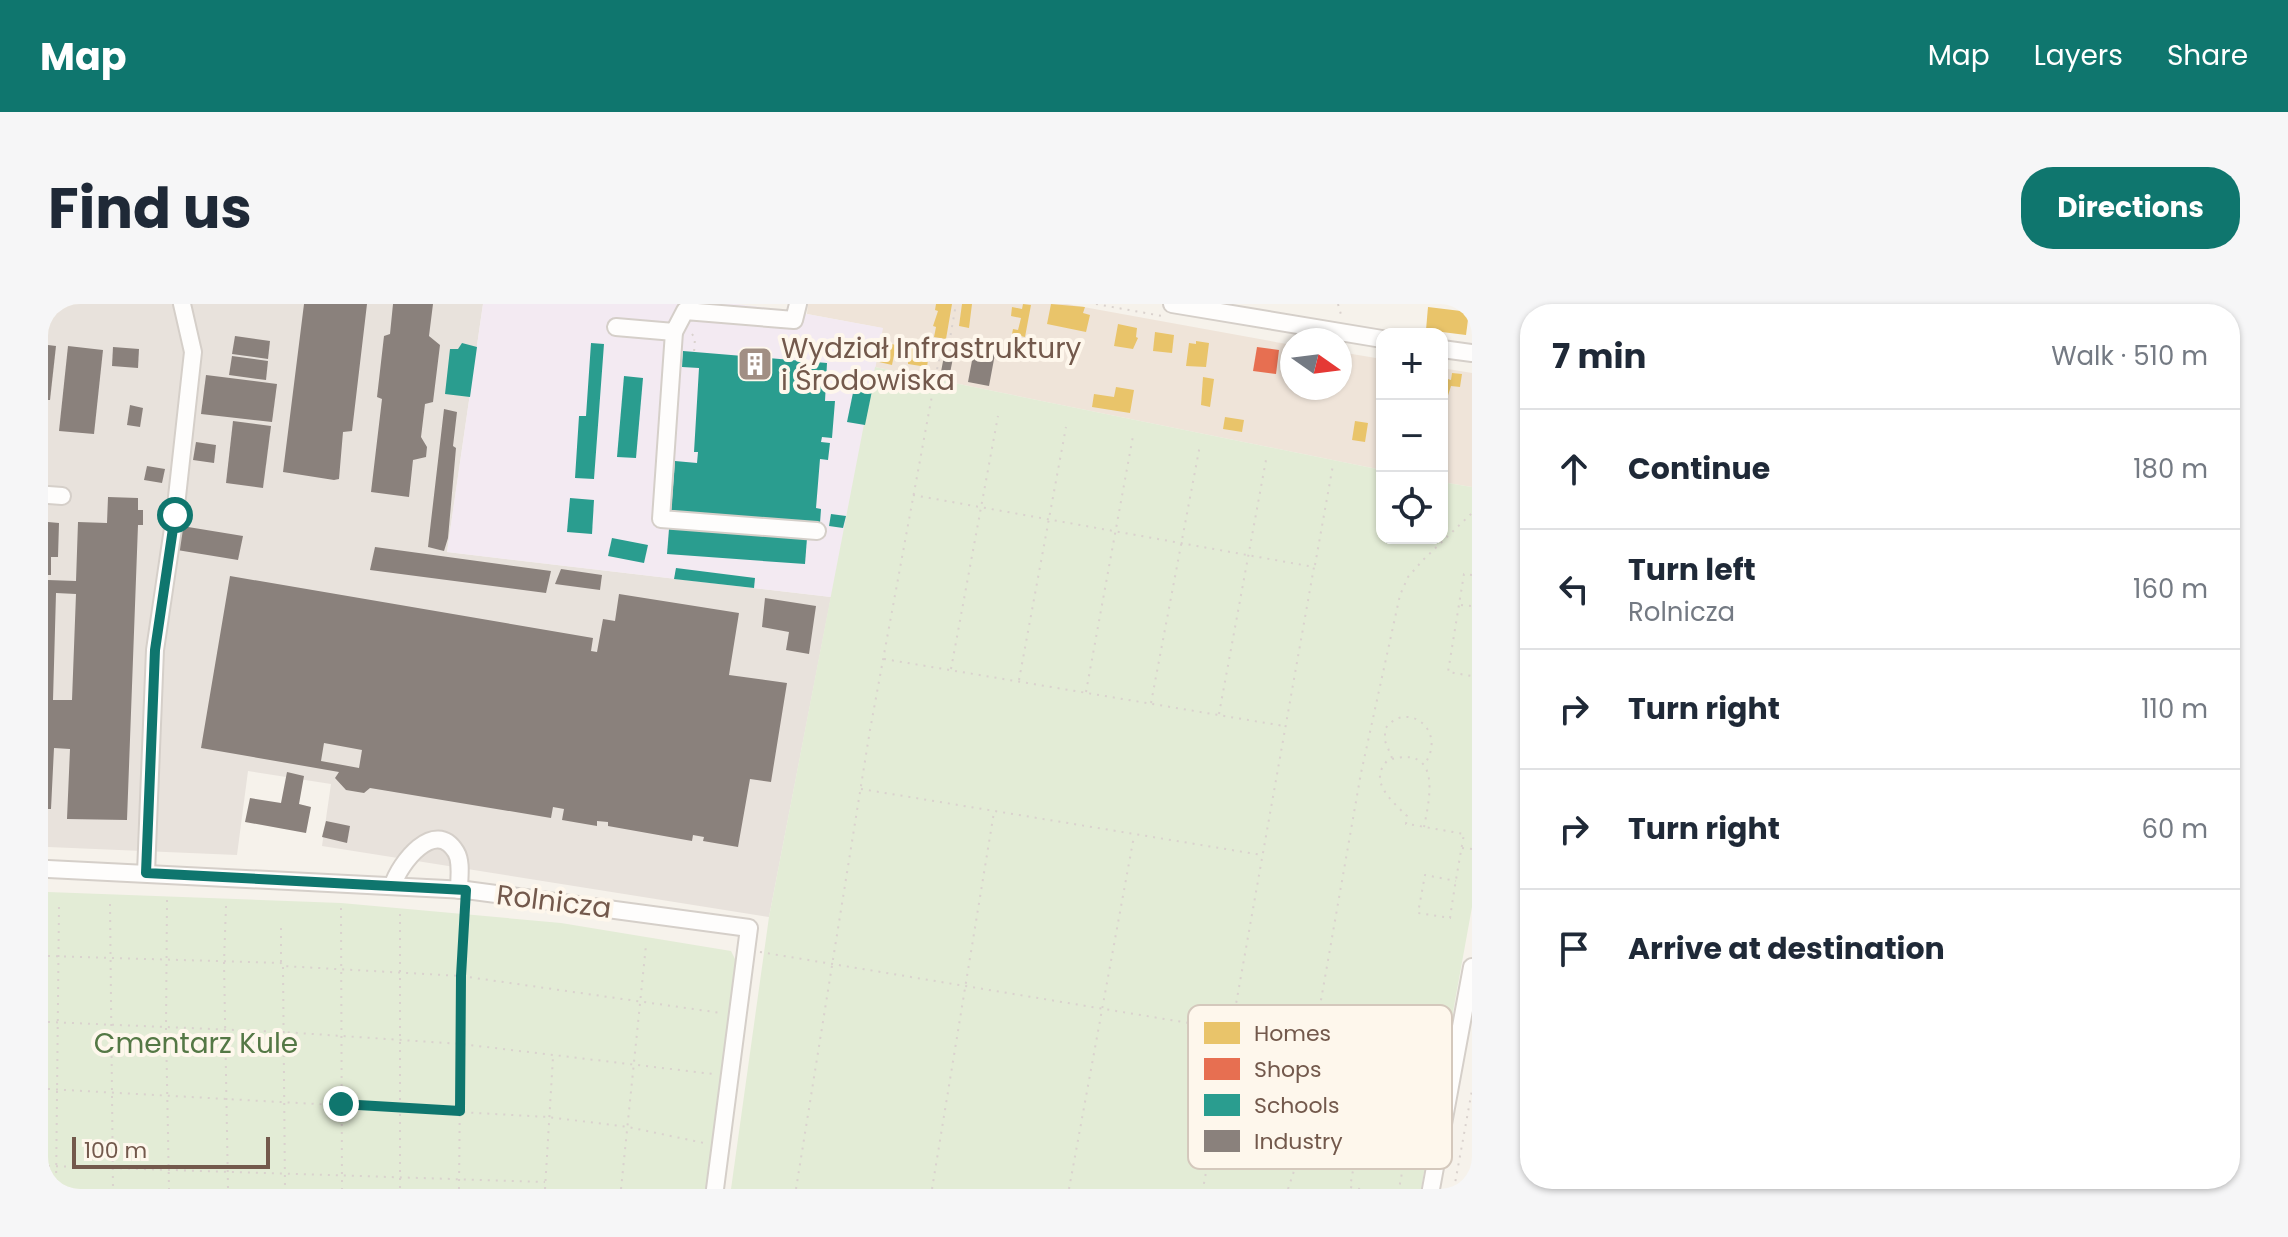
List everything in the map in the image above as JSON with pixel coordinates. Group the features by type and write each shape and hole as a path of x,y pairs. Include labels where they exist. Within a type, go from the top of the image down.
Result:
{"street":[{"path":"146,873 155,650 175,515 193,352 182,304"},
{"path":"798,304 794,320 685,311 677,327 661,519 817,531"},
{"path":"1172,304 1376,338"},
{"path":"616,327 677,327"},
{"path":"1448,350 1472,353"},
{"path":"393,885 396,874 420,844 433,841 446,842 456,852 462,890"},
{"name":"Rolnicza","path":"48,869 462,890 749,928 747,950"},
{"path":"715,1189 747,950"},
{"path":"1452,1075 1472,967"},
{"path":"1455,1059 1472,1064"},
{"path":"1431,1189 1435,1169"}],"path":[{"path":"796,1189 883,658 936,374 942,346 949,344 956,304"},
{"path":"1338,304 1342,317"},
{"path":"677,327 695,338 694,353"},
{"path":"951,670 998,416"},
{"path":"1019,681 1066,427"},
{"path":"1086,693 1133,436"},
{"path":"1151,704 1200,445"},
{"path":"1218,715 1266,460"},
{"path":"1236,1005 1333,465"},
{"path":"913,495 1314,567"},
{"path":"1320,1005 1361,773 1394,613 1408,577 1472,513"},
{"path":"1472,575 1464,574 1448,672 1472,676"},
{"path":"1459,604 1472,606"},
{"path":"883,658 1286,727"},
{"path":"1392,759 1385,741 1385,729 1397,719 1413,718 1432,734 1432,751 1424,766"},
{"path":"1424,827 1432,785 1424,766 1408,758 1392,759 1381,770 1381,787 1407,816 1406,824 1464,834 1450,918 1418,913 1425,875 1456,881"},
{"path":"861,788 1263,855"},
{"path":"932,1189 994,811"},
{"path":"1069,1189 1134,834"},
{"path":"1462,848 1472,849"},
{"path":"459,1189 462,890"},
{"path":"167,900 165,960 169,1189"},
{"path":"110,904 113,1189"},
{"path":"56,1189 59,906"},
{"path":"226,906 228,1189"},
{"path":"341,908 342,1189"},
{"path":"400,914 400,1189"},
{"path":"281,927 285,1189"},
{"path":"621,1189 646,945"},
{"path":"747,950 1188,1023"},
{"path":"48,956 282,964 461,976 726,1013"},
{"path":"48,1022 283,1032 461,1044 713,1074"},
{"path":"545,1189 553,1056"},
{"path":"48,1089 548,1117 628,1127 705,1143"},
{"path":"1454,1189 1472,1090"},
{"path":"48,1166 545,1182"},
{"path":"1203,1189 1207,1169"},
{"path":"1288,1189 1295,1169"},
{"path":"1353,1169 1350,1187 1360,1189"},
{"path":"1399,1189 1403,1169"}],"shaded area":[{"path":"48,304 483,304 447,552 831,597 769,917 322,846 331,784 248,771 237,855 48,847"},
{"path":"483,304 736,304 883,328 831,597 447,552"},
{"path":"808,304 1067,304 1280,343 1280,400 1352,400 1352,354 1376,358 1376,469 875,367 882,328 807,314"},
{"path":"1448,369 1472,373 1472,487 1448,483"}],"green space":[{"path":"875,367 1376,469 1376,544 1448,544 1448,483 1472,487 1472,907 1452,1018 1452,1005 1188,1005 1188,1169 1425,1169 1421,1189 731,1189 769,917"},
{"name":"Cmentarz Kule","path":"48,892 341,903 561,923 731,951 736,961 708,1189 48,1189"}],"building: Homes":[{"path":"936,304 952,304 946,339 934,337 936,327 933,326 938,311 935,310"},
{"path":"962,304 972,304 969,328 959,326"},
{"path":"1023,304 1031,305 1025,337 1012,334 1013,329 1018,330 1021,318 1011,316 1012,307 1022,309"},
{"path":"1051,304 1085,307 1083,313 1090,315 1086,332 1047,324"},
{"path":"1428,307 1469,312 1466,335 1448,333 1448,328 1426,328"},
{"path":"1118,324 1137,328 1138,338 1133,349 1114,346"},
{"path":"1155,332 1174,335 1172,353 1153,351"},
{"path":"1196,341 1209,343 1206,367 1186,366 1189,343 1196,344"},
{"path":"883,342 896,345 892,365 879,362"},
{"path":"909,345 927,347 927,367 908,364"},
{"path":"1452,373 1462,374 1460,387 1451,386 1448,396 1448,379 1451,380"},
{"path":"1203,377 1214,379 1210,407 1201,405"},
{"path":"1116,387 1134,390 1130,413 1092,407 1094,394 1114,397"},
{"path":"1225,417 1244,420 1242,432 1223,429"},
{"path":"1355,421 1368,423 1365,442 1352,440"}],"building: Shops":[{"path":"1257,347 1279,350 1276,374 1253,371"}],"building: Schools":[{"path":"462,343 477,347 470,397 445,394 450,349 458,349"},
{"path":"591,343 604,344 594,479 575,478 579,416 586,416"},
{"path":"683,351 827,363 825,401 835,401 832,438 822,437 821,442 830,443 828,460 820,459 816,508 821,509 820,523 671,513 675,461 697,463 698,452 694,452 699,368 682,367"},
{"path":"624,376 643,378 636,458 617,457"},
{"path":"855,383 873,386 865,425 847,422"},
{"path":"570,498 594,500 592,534 567,532"},
{"path":"831,514 846,516 843,528 829,526"},
{"path":"669,529 807,538 805,564 667,554"},
{"path":"612,538 648,545 644,563 608,556"},
{"path":"676,568 755,578 754,588 674,579"}],"building: Industry":[{"path":"304,304 367,304 352,431 343,432 339,479 334,480 283,472"},
{"path":"393,304 433,304 429,336 440,345 433,402 425,404 421,437 427,447 426,457 413,460 409,497 371,492 382,399 377,397 384,336 390,334"},
{"path":"235,336 270,341 268,359 232,354"},
{"path":"952,344 959,346 949,378 940,377 944,356 949,357"},
{"path":"48,345 56,346 50,400 48,400"},
{"path":"68,346 103,350 94,434 59,431"},
{"path":"113,347 139,349 138,368 112,366"},
{"path":"974,350 995,354 989,386 968,382"},
{"path":"232,356 268,361 266,380 229,375"},
{"path":"206,375 277,384 272,422 201,414"},
{"path":"130,405 143,408 140,427 127,425"},
{"path":"444,409 457,412 448,538 444,551 428,547"},
{"path":"233,421 271,426 263,488 226,483"},
{"path":"196,442 216,445 214,463 193,460"},
{"path":"147,466 165,469 162,483 144,480"},
{"path":"108,497 138,498 138,510 143,510 143,525 138,525 127,820 67,819 70,749 54,748 51,809 48,809 48,580 76,581 78,522 107,523","holes":["56,593 76,594 72,700 53,700"]},
{"path":"48,522 59,523 58,557 51,557 51,575 48,575"},
{"path":"182,526 243,536 238,560 177,550"},
{"path":"375,547 551,571 546,593 370,570"},
{"path":"561,569 602,575 600,590 555,584"},
{"path":"230,576 593,638 591,651 597,652 603,619 615,621 619,594 739,613 729,675 787,683 771,782 750,779 738,847 703,841 704,837 693,835 692,841 608,826 608,822 597,821 597,826 562,820 564,809 553,807 551,818 370,788 364,793 346,790 335,778 339,772 201,748","holes":["324,743 362,750 359,768 321,761"]},
{"path":"765,598 816,606 809,654 786,650 789,632 762,627"},
{"path":"287,772 304,776 299,804 311,807 306,833 245,822 250,798 281,803"},
{"path":"326,821 350,826 347,843 322,837"}],"place":[{"name":"Wydział Infrastruktury i Środowiska","path":"755,364"}],"route":[{"path":"175,515 155,650 146,873 466,890 461,976 460,1111 341,1104"}]}
